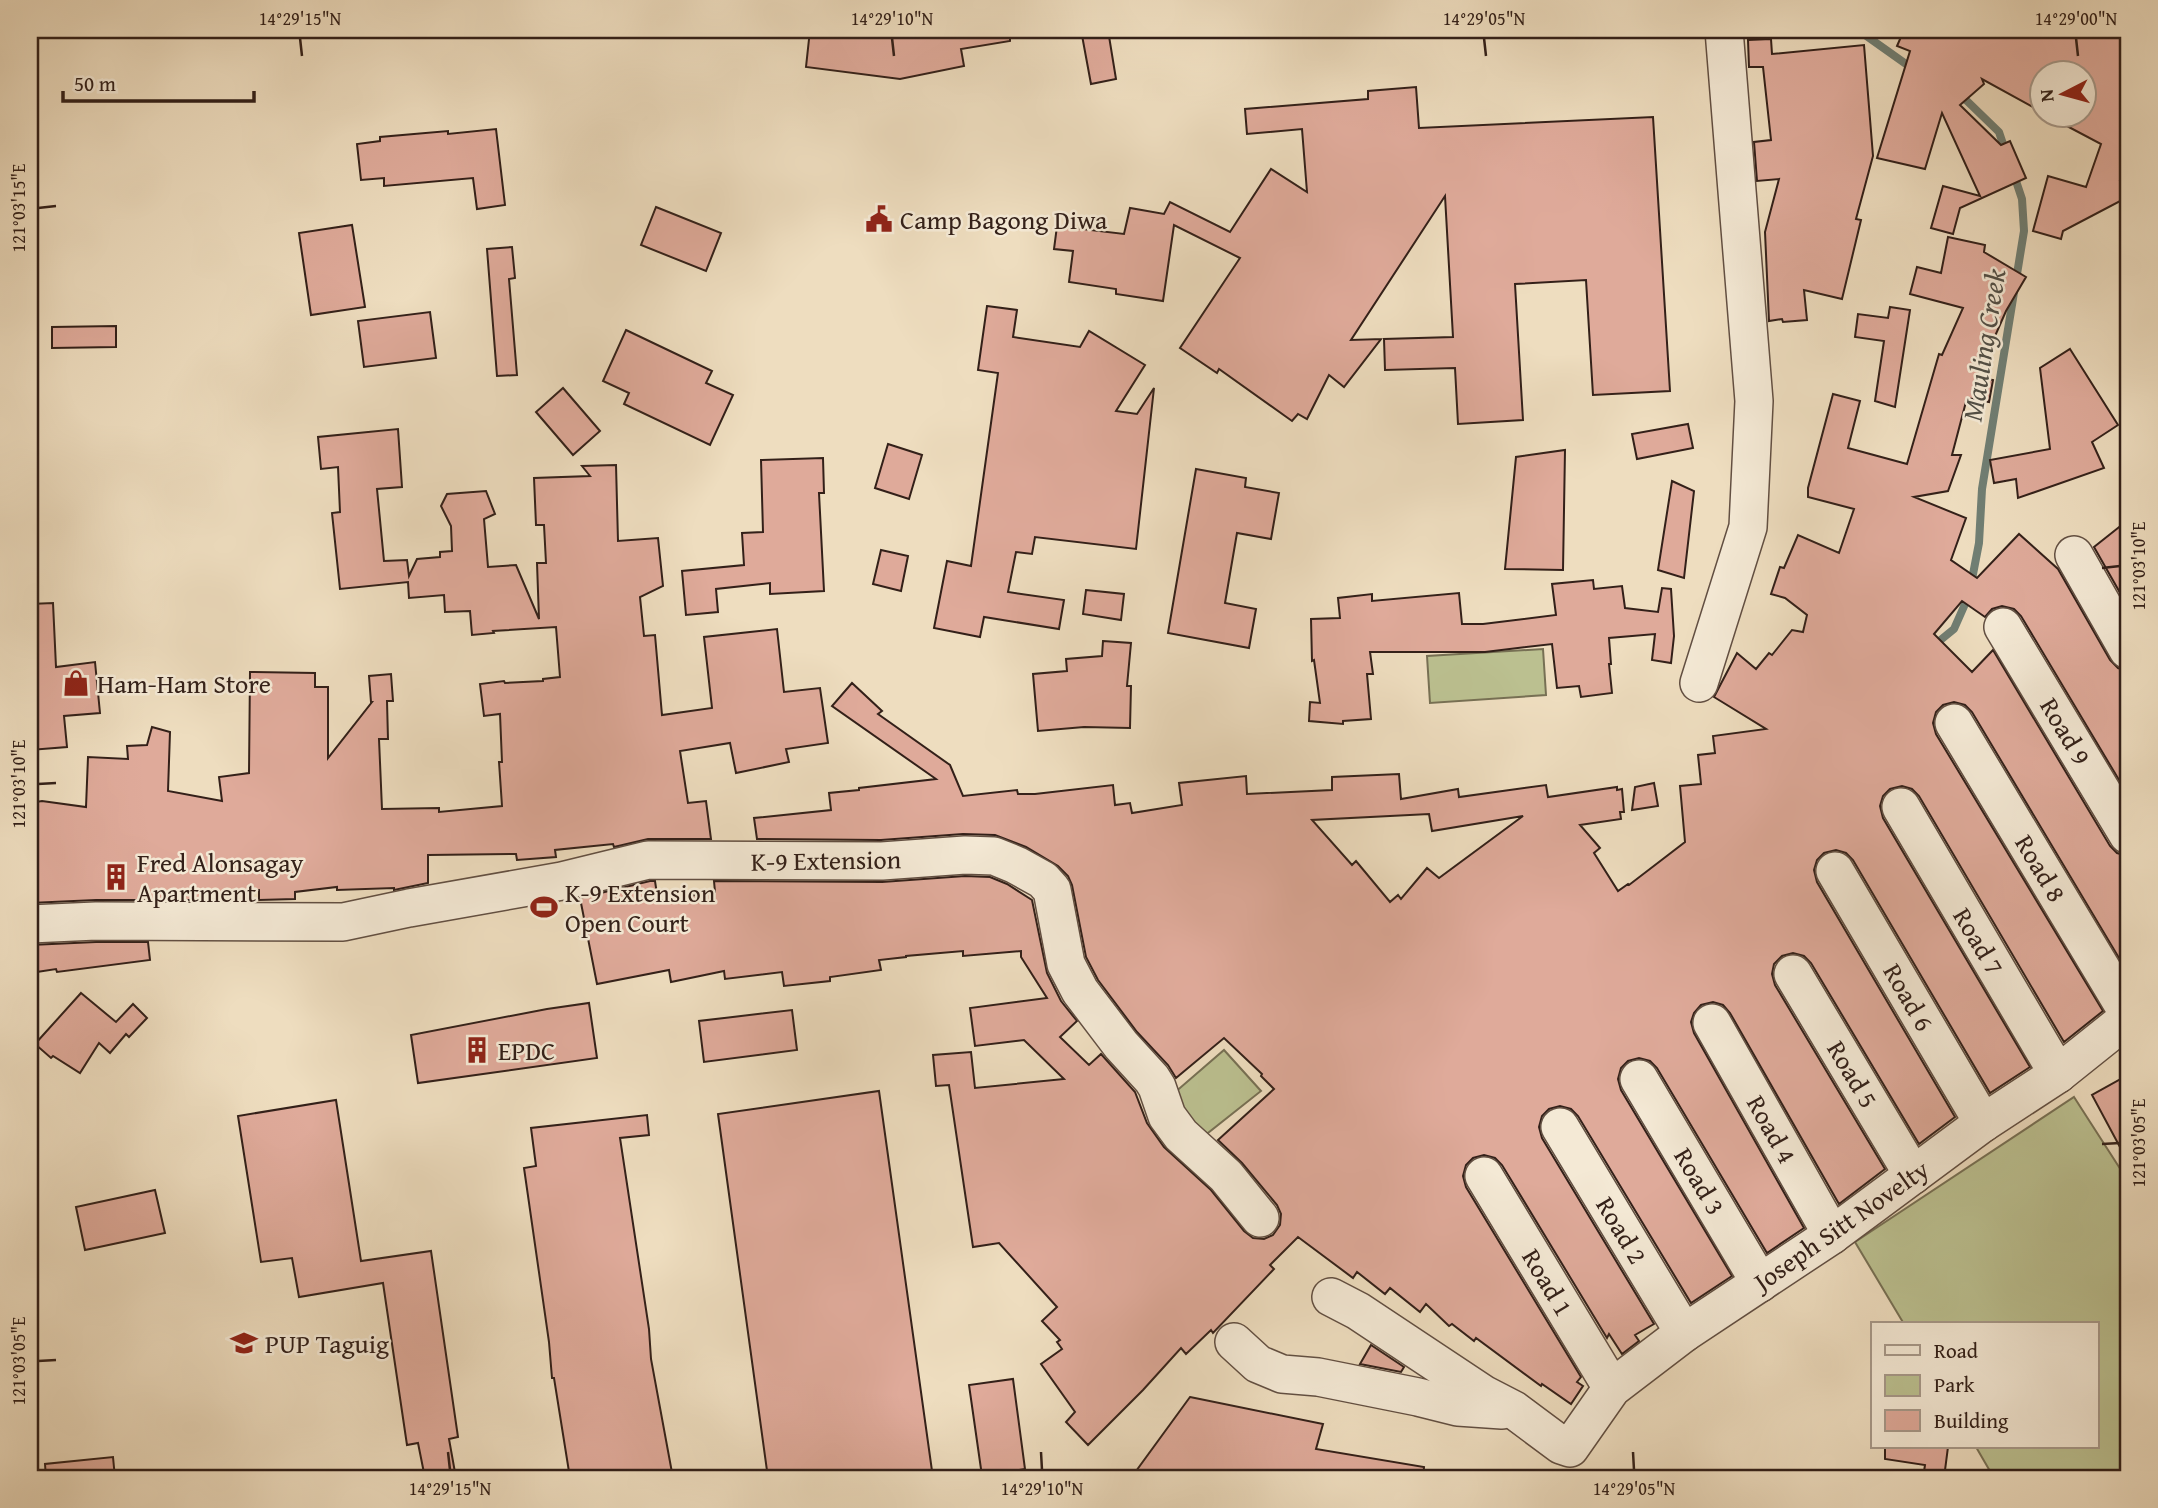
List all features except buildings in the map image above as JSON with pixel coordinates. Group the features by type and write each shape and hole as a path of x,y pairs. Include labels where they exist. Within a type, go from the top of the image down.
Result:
{"street":[{"path":"1699,683 1748,527 1754,401 1724,30"},
{"path":"2074,555 2128,650"},
{"name":"Road 9","path":"2003,627 2128,835"},
{"name":"Road 8","path":"1954,723 2128,1016"},
{"name":"Road 7","path":"1901,807 2058,1074"},
{"name":"K-9 Extension","path":"30,924 124,921 343,922 562,881 648,860 882,861 965,855 994,856 1043,880 1052,890 1066,964 1080,991 1121,1045 1152,1079 1167,1116 1181,1135 1226,1176 1260,1218"},
{"name":"Road 6","path":"1835,871 1983,1123"},
{"name":"Road 5","path":"1793,974 1913,1175"},
{"name":"Joseph Sitt Novelty","path":"1514,1410 1561,1445 1570,1448 1612,1388 1684,1332 1832,1235 1983,1123 2058,1074 2128,1016"},
{"name":"Road 4","path":"1712,1023 1832,1235"},
{"name":"Road 3","path":"1639,1079 1760,1283"},
{"name":"Road 2","path":"1560,1127 1684,1332"},
{"name":"Road 1","path":"1483,1176 1612,1388"},
{"path":"1331,1297 1358,1311 1483,1394 1514,1410"},
{"path":"1234,1342 1258,1364 1282,1374 1318,1377 1458,1407 1514,1410"}],"green space":[{"path":"1543,649 1546,695 1430,703 1427,656"},
{"path":"1224,1050 1261,1091 1199,1140 1166,1100"},
{"path":"2074,1097 2128,1181 2128,1478 1994,1478 1977,1448 2098,1448 2098,1322 1903,1322 1855,1242"}],"waterway":[{"name":"Mauling Creek","path":"1858,30 1913,69"},
{"name":"Mauling Creek","path":"1957,96 1966,100 1999,132 2006,153"},
{"name":"Mauling Creek","path":"1932,647 1954,629 1969,595 1979,543 1982,489 2024,231 2022,199 2013,172"}],"place":[{"name":"Camp Bagong Diwa","path":"879,219"},
{"name":"Ham-Ham Store","path":"76,683"},
{"name":"Fred Alonsagay Apartment","path":"116,877"},
{"name":"K-9 Extension Open Court","path":"544,907"},
{"name":"EPDC","path":"477,1050"},
{"name":"PUP Taguig","path":"244,1343"}]}
